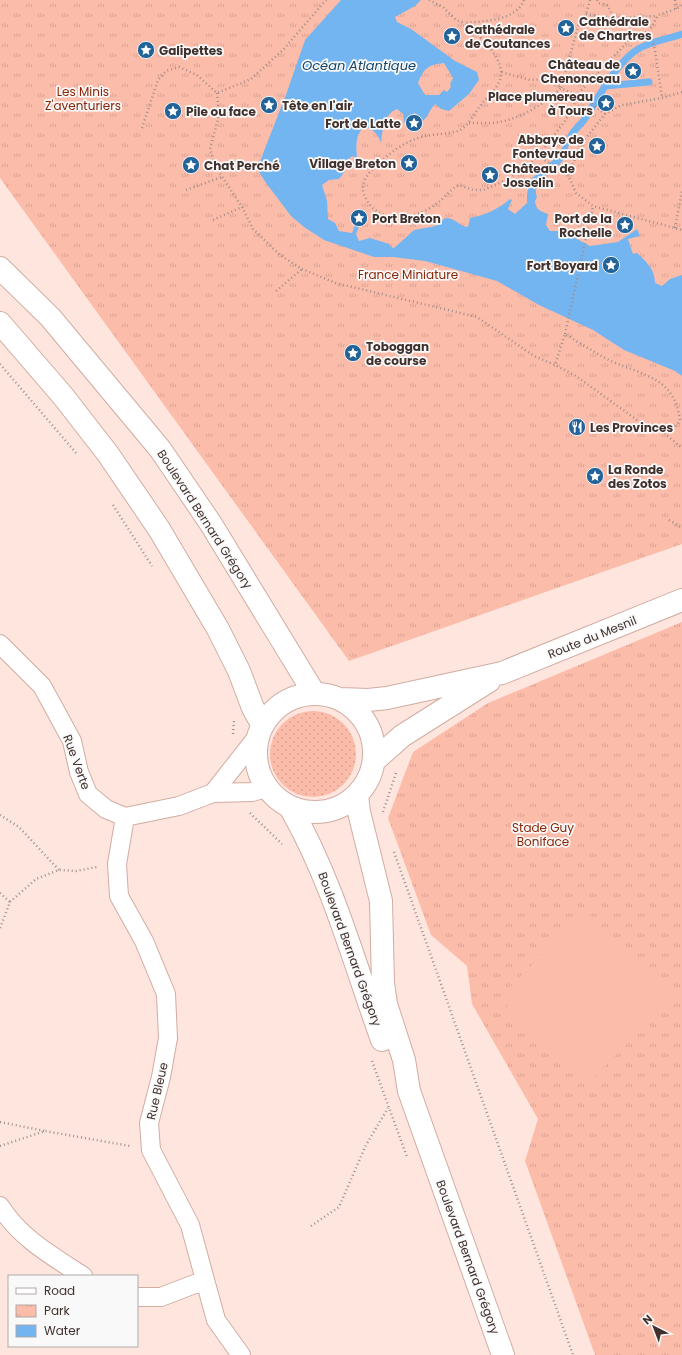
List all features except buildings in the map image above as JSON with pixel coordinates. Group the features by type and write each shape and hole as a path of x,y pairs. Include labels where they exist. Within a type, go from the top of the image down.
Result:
{"street":[{"name":"Boulevard Bernard Grégory","path":"0,268 50,317 160,449 211,524 314,693"},
{"path":"0,324 68,401 108,454 159,529 218,629 240,671 260,731 255,755 258,772 266,788 277,800 290,807 308,812 326,811 342,805 357,795 370,773 374,761 374,746 370,731 363,717 352,706 340,698 327,694 314,693 300,695 286,700 274,709 260,731 213,793"},
{"name":"Route du Mesnil","path":"340,698 387,698 502,673 682,600"},
{"name":"Rue Verte","path":"0,644 42,686 72,741 79,772 88,794 106,808 126,817"},
{"name":"Route du Mesnil","path":"374,761 402,736 502,673"},
{"path":"126,817 179,806 213,793 252,792 266,788"},
{"name":"Boulevard Bernard Grégory","path":"357,795 359,812 381,901 383,983 386,1004 404,1060 408,1091"},
{"name":"Boulevard Bernard Grégory","path":"290,807 305,832 323,872 391,1064 408,1091 503,1355"},
{"name":"Rue Bleue","path":"126,817 117,864 118,896 144,941 166,994 168,1038 161,1077 149,1123 151,1150 190,1225 216,1320 241,1355"},
{"path":"0,1206 16,1227 29,1240 82,1275"},
{"path":"138,1297 161,1297 205,1280"}],"path":[{"path":"218,93 251,79 283,50 326,0"},
{"path":"429,0 443,7 456,20 465,23 484,40 494,52 501,72 500,82 469,123 459,131 424,136 407,142 382,161 365,178 363,191 371,206 385,216 398,218 412,215 437,204 452,188 459,185 478,190 498,184 527,167 538,156 565,121 574,106 577,95 635,34 650,34"},
{"path":"465,23 496,19 516,12 521,7 524,0"},
{"path":"469,123 492,123 519,116 551,98 560,88 579,23 586,14 590,0"},
{"path":"597,0 598,3 606,5 614,18"},
{"path":"675,0 676,9"},
{"path":"586,14 614,18 658,16 682,5"},
{"path":"658,16 650,34 656,50 662,98"},
{"path":"142,128 158,80 166,71 180,67 197,76 218,93 219,115 210,149 217,170 242,206 253,229 280,255 302,269 336,284 477,317 534,356 576,376 637,420 671,432 680,421 676,401 663,385 650,376 601,356 565,334"},
{"path":"501,72 530,80 548,79 560,88 588,101 605,114"},
{"path":"568,175 582,143 605,114 622,106 662,98 682,92"},
{"path":"538,156 568,175 576,193 593,206 682,230"},
{"path":"186,190 222,177"},
{"path":"675,228 682,191"},
{"path":"213,220 242,206"},
{"path":"555,366 565,334 593,206"},
{"path":"276,291 302,269"},
{"path":"0,364 80,458"},
{"path":"656,427 682,448"},
{"path":"111,502 154,569"},
{"path":"669,520 682,528"},
{"path":"232,742 235,715"},
{"path":"381,818 390,786 399,767"},
{"path":"233,792 234,799 274,834 286,848"},
{"path":"0,815 19,827 59,870"},
{"path":"391,845 573,1355"},
{"path":"0,928 10,902 36,879 59,870 76,871 117,864"},
{"path":"0,893 10,902"},
{"path":"370,1056 407,1160"},
{"path":"311,1226 339,1207 366,1145 388,1108"},
{"path":"0,1122 151,1150"},
{"path":"0,1146 45,1131"}],"green space":[{"name":"France Miniature","path":"0,0 682,0 682,544 349,661 0,178"},
{"name":"Stade Guy Boniface","path":"682,622 682,1355 595,1355 525,1161 538,1119 472,1004 467,966 431,935 388,818 413,752 488,703"},
{"path":"313,711 329,715 343,724 352,738 356,754 352,770 343,784 329,793 313,797 297,793 283,784 274,770 270,754 274,738 283,724 297,715"},
{"path":"586,911 673,998 586,1085 499,998"}],"water":[{"name":"Océan Atlantique","path":"341,0 421,0 415,6 395,17 397,22 411,29 455,61 477,72 479,80 469,94 449,111 441,109 435,104 423,121 415,113 409,116 404,123 403,114 397,109 392,112 384,123 381,143 375,132 364,126 359,134 356,145 357,158 352,156 342,165 345,171 339,179 329,180 322,185 327,201 328,219 335,223 339,231 352,233 356,222 361,222 356,234 359,241 370,238 389,244 394,248 414,230 436,226 445,218 452,219 468,227 470,218 492,211 510,199 512,200 508,209 515,214 527,203 530,180 553,160 571,136 567,152 563,160 537,185 537,197 535,201 536,206 541,211 548,214 546,225 550,231 568,234 590,246 618,242 637,229 640,236 628,239 633,254 637,253 650,266 654,274 655,283 662,286 670,279 682,275 682,376 675,371 624,350 593,330 539,305 497,281 425,261 393,257 374,257 324,240 304,227 291,216 257,169 287,92 305,40","holes":["444,63 453,78 450,84 451,87 447,92 444,90 439,95 425,95 418,83 422,74 427,68"]}],"waterway":[{"path":"571,136 616,71 630,55 648,44 682,34"},
{"path":"605,86 649,82"}],"place":[{"name":"Cathédrale de Chartres","path":"566,28"},
{"name":"Cathédrale de Coutances","path":"452,36"},
{"name":"Galipettes","path":"146,50"},
{"name":"Château de Chenonceau","path":"633,71"},
{"name":"Place plumereau à Tours","path":"606,103"},
{"name":"Tête en l'air","path":"269,105"},
{"name":"Pile ou face","path":"173,111"},
{"name":"Fort de Latte","path":"414,123"},
{"name":"Abbaye de Fontevraud","path":"597,146"},
{"name":"Village Breton","path":"409,163"},
{"name":"Chat Perché","path":"191,165"},
{"name":"Château de Josselin","path":"490,175"},
{"name":"Port Breton","path":"359,218"},
{"name":"Port de la Rochelle","path":"625,225"},
{"name":"Fort Boyard","path":"611,265"},
{"name":"Toboggan de course","path":"353,353"},
{"name":"Les Provinces","path":"577,427"},
{"name":"La Ronde des Zotos","path":"595,476"}],"park label":[{"name":"Les Minis Z'aventuriers","path":"83,98"}]}
